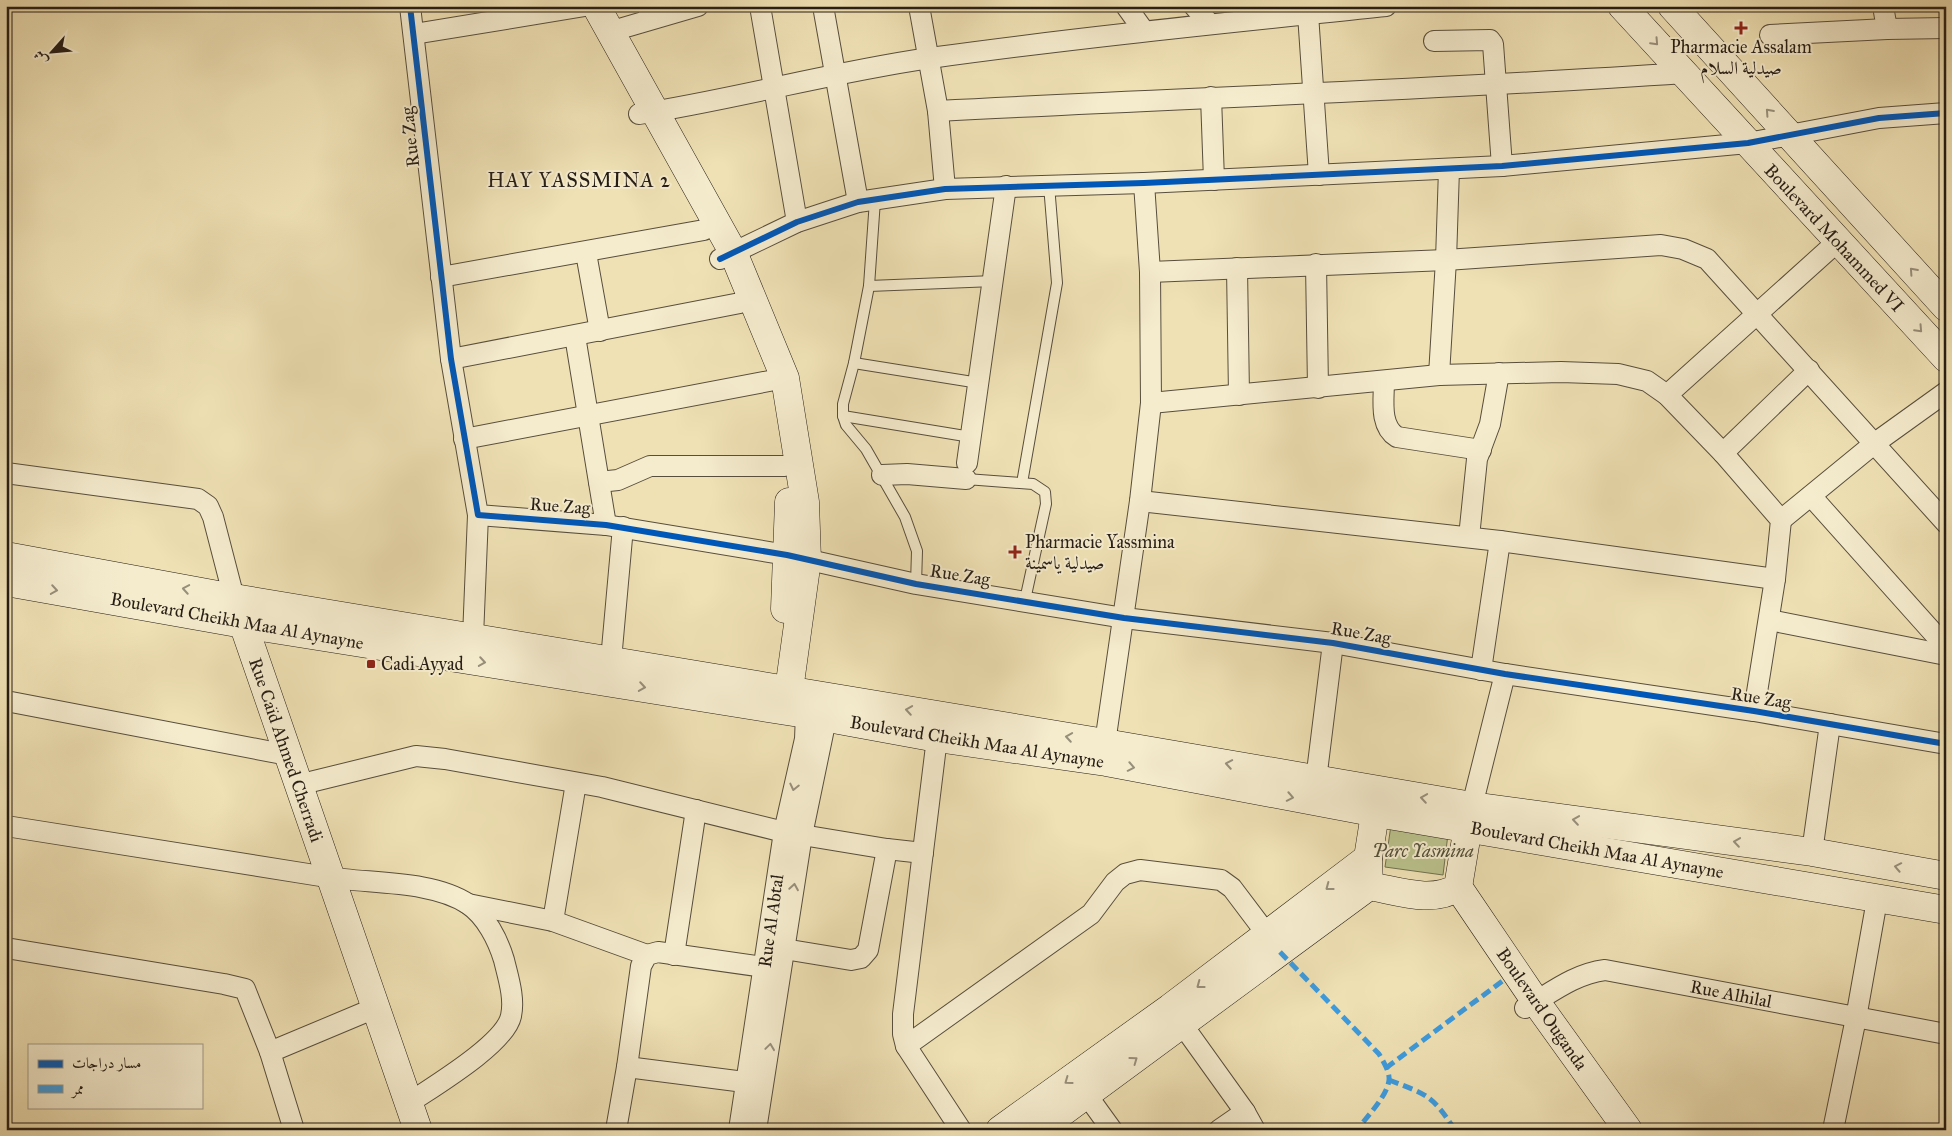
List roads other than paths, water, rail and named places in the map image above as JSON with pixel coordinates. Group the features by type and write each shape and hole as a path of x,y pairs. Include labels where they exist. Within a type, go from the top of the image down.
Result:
{"street":[{"name":"Rue Zag","path":"410,6 451,359 478,515 615,526 797,557 916,584 1025,600 1124,618 1333,643 1505,674 1754,711 1946,744"},
{"path":"414,34 584,6"},
{"path":"584,6 610,32 704,230 726,255 740,303 776,380 797,557"},
{"path":"584,6 647,113 726,255 776,380 804,502 786,682"},
{"path":"610,32 645,14 698,6"},
{"path":"760,6 772,87 797,222"},
{"path":"823,6 835,74 867,201"},
{"path":"919,6 930,58 938,111 945,189"},
{"path":"1126,6 1144,31"},
{"path":"1194,6 1210,23"},
{"path":"647,113 835,74 930,58 1210,23 1386,6"},
{"name":"Boulevard Mohammed VI","path":"1622,6 1837,242 1946,358"},
{"name":"Boulevard Mohammed VI","path":"1672,6 1946,307"},
{"path":"1883,6 1887,29"},
{"path":"1308,14 1315,92 1319,175"},
{"path":"1770,35 1946,28"},
{"path":"1434,41 1490,40 1496,86 1502,166"},
{"path":"938,111 1315,92 1496,86 1684,73"},
{"path":"1211,97 1214,180"},
{"path":"726,255 797,222 867,201 945,189 1144,183 1502,166 1748,143 1879,118 1946,113"},
{"path":"1439,375 1449,169"},
{"path":"1105,743 1140,501 1151,403 1150,272 1144,183"},
{"path":"882,475 966,471 1006,186"},
{"path":"441,277 586,253 704,230"},
{"path":"1667,395 1837,242"},
{"path":"1150,272 1446,260 1661,245 1683,249 1707,259 1876,443 1946,523"},
{"path":"586,253 600,331"},
{"path":"1316,264 1318,388"},
{"path":"1237,268 1239,395"},
{"path":"451,359 740,303"},
{"path":"575,336 599,482 615,526 610,660"},
{"path":"1723,453 1809,370"},
{"path":"1151,403 1439,375 1561,372 1618,374 1647,381 1667,395 1723,453 1781,520"},
{"path":"1469,537 1477,459 1490,424 1499,373"},
{"path":"464,439 776,380"},
{"path":"1384,381 1383,410 1386,424 1392,434 1397,437 1481,450"},
{"path":"1754,711 1775,580 1781,520 1876,443 1946,392"},
{"path":"599,482 618,480 650,466 785,466"},
{"name":"Rue Caïd Ahmed Cherradi","path":"6,473 198,499 208,506 213,517 234,598 418,1130"},
{"path":"1811,496 1946,647"},
{"path":"1140,501 1469,537 1775,580"},
{"path":"473,638 478,515"},
{"path":"1481,670 1500,541"},
{"name":"Boulevard Cheikh Maa Al Aynayne","path":"6,556 234,598 473,638 610,660 786,682 1105,743 1316,780 1378,802"},
{"name":"Boulevard Cheikh Maa Al Aynayne","path":"6,582 244,624 816,716 937,738 1469,816 1812,852 1946,876"},
{"path":"1769,620 1946,655"},
{"path":"1316,780 1333,643"},
{"path":"1274,943 1369,886 1435,897 1455,885 1469,816 1505,674"},
{"path":"6,701 288,755"},
{"name":"Rue Al Abtal","path":"756,1130 756,1083 805,739 816,716"},
{"path":"1812,852 1830,724"},
{"path":"937,738 903,1014 903,1034 906,1046 961,1130"},
{"path":"298,785 416,756 445,759 576,783 793,833 887,849 923,853"},
{"path":"552,921 576,783"},
{"path":"1369,886 1368,858 1378,802"},
{"path":"674,955 696,810"},
{"name":"Boulevard Cheikh Maa Al Aynayne","path":"1469,816 1876,900 1946,910"},
{"path":"6,826 330,878 418,888 439,892 468,904 552,921 647,955 658,952 773,968"},
{"name":"Rue Al Abtal","path":"773,968 784,949 793,833"},
{"path":"784,949 851,960 861,958 868,950 887,849"},
{"path":"1000,1130 1176,1016 1274,943 1368,858"},
{"path":"906,1046 1091,914 1115,882 1125,874 1140,870 1221,880 1232,888 1274,943"},
{"name":"Boulevard Ouganda","path":"1455,885 1608,1130"},
{"path":"1833,1130 1856,1018 1876,900"},
{"path":"409,1103 485,1050 497,1039 511,1016 512,1000 502,956 484,919 468,904"},
{"path":"6,948 239,987 248,994 270,1052 294,1130"},
{"path":"616,1130 641,966 647,955"},
{"name":"Rue Alhilal","path":"1531,1005 1570,980 1589,972 1605,970 1946,1034"},
{"name":"Boulevard Ouganda","path":"1531,1005 1628,1130"},
{"path":"270,1052 375,1008"},
{"path":"1038,1130 1086,1094 1176,1016"},
{"path":"1176,1016 1245,1112 1255,1130"},
{"path":"627,1067 756,1083"},
{"name":"Rue Al Abtal","path":"739,1130 756,1083"},
{"path":"1086,1094 1112,1130"},
{"path":"1219,1130 1245,1112"}],"lane":[{"path":"1022,483 1057,283 1049,185"},
{"path":"867,201 869,286 854,364 843,404 843,416 846,425 866,449 882,475 914,538 917,551 916,584"},
{"path":"869,286 994,281"},
{"path":"854,364 979,383"},
{"path":"843,416 971,438"},
{"path":"966,471 1033,484 1045,492 1046,504 1025,600"}],"place":[{"name":"Pharmacie Assalam صيدلية السلام","path":"1741,28"},
{"name":"Pharmacie Yassmina صيدلية ياسمينة","path":"1015,552"},
{"name":"Cadi Ayyad","path":"371,664"}],"district":[{"name":"HAY YASSMINA 2","path":"579,180"}],"park label":[{"name":"Parc Yasmina","path":"1423,851"}]}
